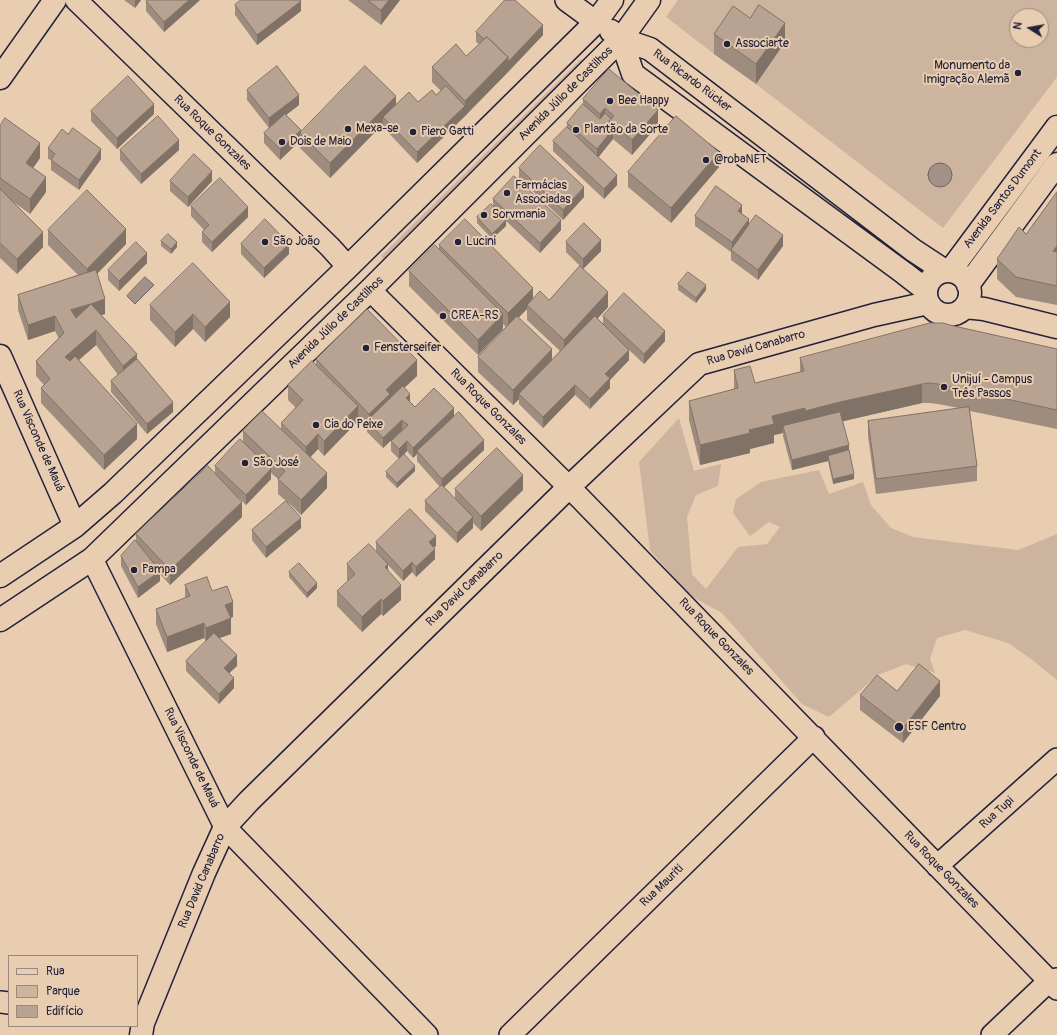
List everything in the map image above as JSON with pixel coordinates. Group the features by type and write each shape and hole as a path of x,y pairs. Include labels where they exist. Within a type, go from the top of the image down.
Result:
{"street":[{"path":"0,78 55,0"},
{"name":"Rua Roque Gonzales","path":"76,0 348,267"},
{"path":"566,0 596,22"},
{"path":"0,576 75,526 119,487 348,267 596,22 612,0"},
{"name":"Avenida Júlio de Castilhos","path":"0,620 92,559 370,290 621,39 649,0"},
{"name":"Rua Ricardo Rücker","path":"596,22 621,39 650,50 907,246 948,271"},
{"path":"621,39 633,74 904,273 927,297 933,309 938,313 944,315 958,313 965,307 970,298 970,291 968,284 963,277 954,272 948,271 936,274 932,278 927,286 927,297"},
{"name":"Avenida Santos Dumont","path":"948,271 1057,127"},
{"name":"Avenida Santos Dumont","path":"968,284 1057,164"},
{"path":"348,267 370,290"},
{"name":"Rua Roque Gonzales","path":"370,290 569,487 814,737 937,866 1054,983"},
{"name":"Rua David Canabarro","path":"141,1027 204,873 225,827 248,801 569,487 699,364 874,315 927,297"},
{"path":"965,307 984,309 1057,327"},
{"name":"Rua Visconde de Mauá","path":"0,356 75,526"},
{"name":"Rua Visconde de Mauá","path":"92,559 225,827 426,1035"},
{"name":"Rua Mauriti","path":"510,1035 814,737"},
{"name":"Rua Tupi","path":"937,866 1057,759"},
{"path":"992,1035 1054,983"}],"green space":[{"path":"678,0 1057,0 1057,77 943,228 756,84 666,17"},
{"path":"581,59 586,65 386,261 381,256"},
{"path":"679,418 694,471 721,464 718,486 696,495 687,517 692,574 706,589 738,547 767,544 780,527 769,522 750,536 733,513 736,499 761,482 819,470 829,494 863,482 871,505 891,528 913,537 1018,550 1057,534 1057,680 1008,643 965,630 937,638 930,659 935,673 906,664 878,675 829,717 802,704 722,613 689,595 650,550 639,462"}],"shaded area":[{"path":"940,163 948,167 952,175 948,183 940,187 932,183 928,175 932,167"},
{"path":"145,277 154,285 135,304 127,296"}],"building":[{"path":"189,0 164,22 146,1"},
{"path":"241,0 301,1 257,35 235,5"},
{"path":"368,0 389,0 381,10"},
{"path":"505,0 515,0 543,25 508,62 508,57 487,37 484,39 476,32"},
{"path":"759,5 785,23 756,64 714,34 733,6 750,18"},
{"path":"487,37 508,57 465,101 432,67 456,44 466,56"},
{"path":"277,66 299,95 269,118 247,90"},
{"name":"Mexa-se","path":"365,66 396,96 330,163 300,133"},
{"path":"609,69 658,110 632,140 609,121 614,116 605,108 600,114 583,99"},
{"path":"128,76 154,104 117,138 91,111"},
{"path":"446,86 465,106 417,152 383,117 409,92 418,102 432,90 436,95"},
{"path":"583,104 600,119 605,113 611,119 609,121 609,126 613,129 597,149 567,123"},
{"path":"285,114 301,130 280,149 264,133"},
{"path":"158,116 179,140 141,174 120,150"},
{"path":"676,116 719,152 671,208 628,172"},
{"path":"5,118 40,143 26,163 46,177 30,199 0,178 0,126"},
{"path":"567,127 617,175 604,189 553,141"},
{"path":"73,128 101,149 79,180 51,160 55,154 48,148 62,129 68,134"},
{"path":"540,145 584,187 563,210 519,168"},
{"path":"194,154 212,171 188,197 170,181"},
{"path":"514,176 561,220 540,243 493,199"},
{"path":"220,178 248,207 212,242 202,232 209,225 191,206"},
{"path":"716,186 742,205 738,211 749,219 732,242 695,216"},
{"path":"0,189 43,232 17,259 0,243"},
{"path":"87,190 126,229 87,269 48,230"},
{"path":"1057,192 1057,246 1053,251 1057,252 1057,286 1016,277 997,259 1019,227 1026,234"},
{"path":"491,204 506,220 492,234 477,217"},
{"path":"756,215 783,235 758,270 731,250"},
{"name":"São João","path":"265,219 289,244 264,268 241,244"},
{"path":"465,219 533,288 508,313 439,245"},
{"path":"584,223 601,240 583,259 566,242"},
{"path":"168,234 177,242 171,249 161,241"},
{"path":"136,242 147,253 119,281 108,270"},
{"path":"435,245 503,314 478,340 409,271"},
{"path":"193,263 230,302 205,327 193,314 175,332 150,305"},
{"path":"580,266 608,292 564,340 527,305 540,291 549,300"},
{"path":"96,270 105,299 91,304 137,354 123,366 96,330 65,357 70,361 75,356 137,424 104,455 41,388 50,379 36,361 64,333 55,316 28,325 18,295","holes":["91,304 76,318 71,310"]},
{"path":"688,272 706,285 696,298 678,284"},
{"path":"624,293 665,331 644,354 603,316"},
{"path":"367,309 417,360 386,390 390,394 369,414 316,359"},
{"path":"517,316 552,349 513,390 478,357"},
{"path":"595,316 629,350 605,374 610,378 590,399 575,385 543,417 519,394"},
{"path":"930,323 943,323 1057,349 1057,410 929,383 805,411 805,408 772,416 774,424 749,430 750,433 700,445 689,401 738,388 734,370 750,366 755,383 804,371 800,358"},
{"path":"137,359 173,402 147,424 111,381"},
{"path":"312,361 358,406 324,441 318,434 306,447 281,423 303,400 288,385"},
{"path":"403,386 410,394 406,398 415,407 434,388 454,408 413,448 407,441 399,449 391,441 408,425 402,420 383,438 367,421"},
{"path":"969,407 977,466 876,479 868,421"},
{"path":"262,411 327,473 301,500 278,479 285,471 243,431"},
{"path":"459,412 484,440 442,479 417,451"},
{"path":"840,412 849,445 792,460 783,426"},
{"path":"240,439 271,469 246,495 215,466"},
{"path":"497,448 523,475 481,516 455,489"},
{"path":"849,450 854,474 833,479 828,456"},
{"path":"404,454 415,466 397,483 386,472"},
{"path":"208,466 242,502 170,570 136,534"},
{"path":"442,485 473,517 457,533 425,501"},
{"path":"286,501 301,518 266,547 252,530"},
{"path":"410,509 436,536 429,542 435,549 416,567 412,562 403,571 376,542"},
{"path":"135,540 160,571 138,587 121,556"},
{"path":"369,544 388,564 385,567 401,585 383,601 381,599 362,617 337,591 355,574 347,564"},
{"path":"299,563 317,583 307,593 289,572"},
{"path":"207,577 212,591 227,586 233,602 225,605 231,618 206,628 204,623 167,637 156,609 190,596 185,585"},
{"path":"214,633 237,655 224,668 234,678 219,694 186,661"},
{"path":"919,664 940,681 903,728 860,695 877,675 897,691"}],"place":[{"name":"Associarte","path":"727,44"},
{"name":"Monumento da Imigração Alemã","path":"1018,73"},
{"name":"Bee Happy","path":"610,101"},
{"name":"Mexa-se","path":"348,129"},
{"name":"Plantão da Sorte","path":"576,130"},
{"name":"Piero Gatti","path":"413,132"},
{"name":"Dois de Maio","path":"282,142"},
{"name":"@robaNET","path":"706,160"},
{"name":"Farmácias Associadas","path":"507,193"},
{"name":"Sorvmania","path":"484,215"},
{"name":"São João","path":"265,242"},
{"name":"Lucini","path":"458,242"},
{"name":"CREA-RS","path":"443,316"},
{"name":"Fensterseifer","path":"366,348"},
{"name":"Unijuí - Campus Três Passos","path":"944,387"},
{"name":"Cia do Peixe","path":"316,425"},
{"name":"São José","path":"245,463"},
{"name":"Pampa","path":"134,570"},
{"name":"ESF Centro","path":"899,727"}]}
